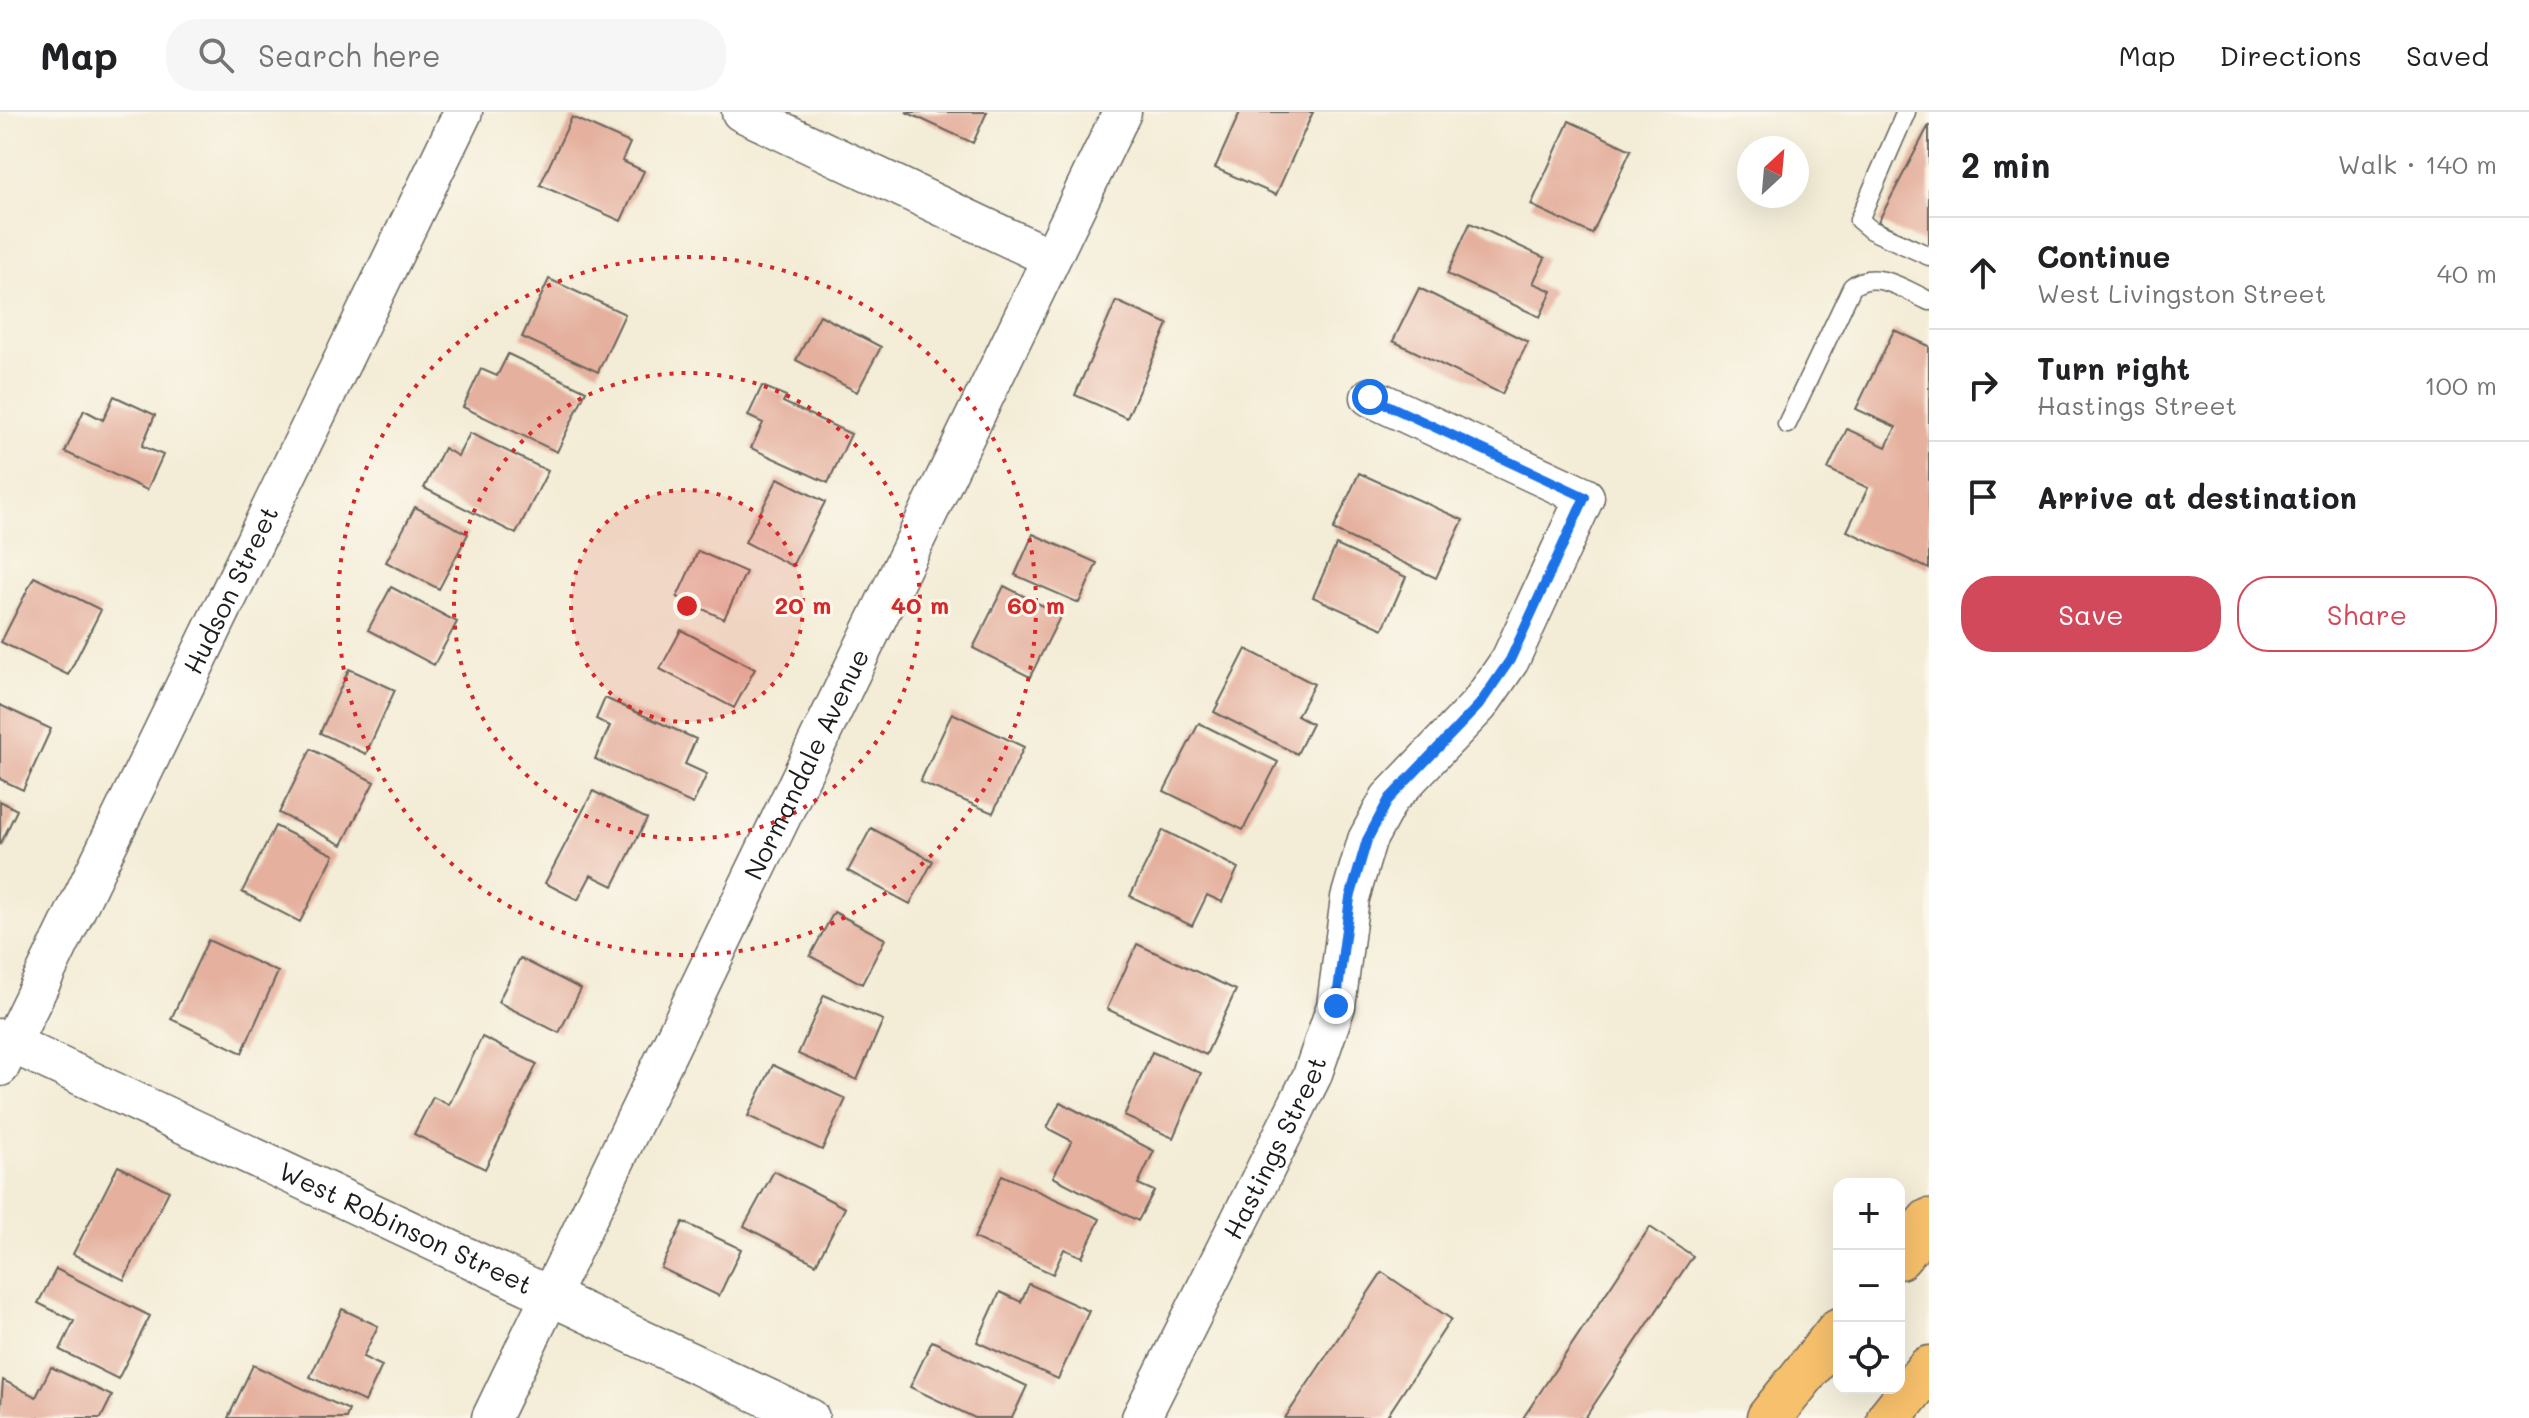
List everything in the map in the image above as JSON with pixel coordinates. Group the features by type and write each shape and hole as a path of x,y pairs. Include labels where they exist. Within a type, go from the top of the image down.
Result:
{"main road":[{"path":"1905,1250 1929,1221"},
{"path":"1769,1418 1833,1338"},
{"path":"1889,1418 1929,1368"}],"street":[{"name":"Hudson Street","path":"4,1049 463,112"},
{"path":"741,112 1051,258"},
{"name":"Normandale Avenue","path":"491,1418 1122,112"},
{"name":"Hastings Street","path":"1141,1418 1312,1076 1336,1006 1350,898 1367,840 1389,799 1479,705 1510,660 1585,497 1370,397"},
{"name":"West Robinson Street","path":"4,1049 810,1418"}],"lane":[{"path":"1906,112 1859,220 1871,230 1929,256"},
{"path":"1787,424 1852,287 1861,280 1878,279 1929,301"}],"building":[{"path":"906,112 987,112 973,143"},
{"path":"1240,112 1313,112 1276,195 1215,168"},
{"path":"572,117 630,143 622,161 644,171 621,221 540,185"},
{"path":"1569,121 1631,150 1592,234 1531,205"},
{"path":"1929,125 1929,246 1878,222"},
{"path":"1470,223 1545,258 1533,283 1552,291 1540,317 1447,274"},
{"path":"549,279 625,314 598,372 522,337"},
{"path":"1419,288 1528,342 1502,394 1393,341"},
{"path":"1116,301 1168,324 1127,418 1075,395"},
{"path":"820,315 881,347 857,392 796,360"},
{"path":"1894,330 1929,346 1929,569 1847,531 1868,488 1828,469 1847,429 1886,447 1896,427 1856,409"},
{"path":"508,354 586,391 557,452 463,407 481,369 497,376"},
{"path":"762,386 786,396 783,402 851,434 828,483 751,448 763,423 748,416"},
{"path":"114,396 155,415 142,446 163,455 147,490 65,452 84,410 103,420"},
{"path":"470,433 548,471 516,534 424,488 444,448 458,456"},
{"path":"1359,473 1463,520 1436,578 1333,530"},
{"path":"778,478 825,502 792,566 745,542"},
{"path":"415,507 468,534 439,589 386,562"},
{"path":"1033,534 1097,563 1079,603 1015,575"},
{"path":"1336,545 1406,577 1383,629 1313,597"},
{"path":"698,551 746,572 724,619 677,597"},
{"path":"34,577 101,610 68,675 1,642"},
{"path":"1004,586 1061,615 1030,677 973,648"},
{"path":"391,587 457,622 434,665 368,630"},
{"path":"681,630 755,669 734,708 660,669"},
{"path":"1246,649 1314,684 1297,716 1312,724 1297,754 1214,712"},
{"path":"349,669 395,690 366,754 320,733"},
{"path":"605,698 696,739 685,764 707,774 693,804 595,759 610,726 596,719"},
{"path":"0,705 51,729 23,790 0,779"},
{"path":"952,713 1024,747 993,813 920,782"},
{"path":"1199,723 1278,762 1243,830 1164,791"},
{"path":"311,749 374,782 342,845 279,813"},
{"path":"593,791 647,819 613,886 591,875 578,900 545,883"},
{"path":"0,801 17,810 0,845"},
{"path":"275,826 334,855 300,922 242,892"},
{"path":"871,828 933,861 910,904 848,871"},
{"path":"1163,830 1238,868 1222,902 1207,895 1192,926 1130,896"},
{"path":"834,912 885,939 862,984 810,956"},
{"path":"208,940 278,972 242,1053 171,1019"},
{"path":"1137,944 1236,990 1206,1055 1107,1009"},
{"path":"520,958 581,989 559,1033 498,1002"},
{"path":"824,995 883,1020 857,1080 798,1054"},
{"path":"482,1037 537,1064 485,1169 414,1134 433,1097 449,1105"},
{"path":"1152,1052 1201,1073 1173,1138 1124,1116"},
{"path":"773,1065 846,1099 822,1150 748,1116"},
{"path":"1060,1102 1154,1151 1138,1184 1154,1191 1138,1221 1053,1177 1072,1141 1047,1128"},
{"path":"118,1166 169,1191 124,1280 73,1254"},
{"path":"774,1171 845,1208 816,1264 744,1226"},
{"path":"1002,1175 1100,1219 1082,1257 1064,1249 1053,1274 974,1238"},
{"path":"683,1222 741,1249 719,1296 661,1268"},
{"path":"1650,1227 1693,1256 1585,1418 1523,1418"},
{"path":"56,1269 150,1316 118,1379 60,1350 74,1321 38,1303"},
{"path":"1382,1272 1451,1319 1386,1418 1285,1418"},
{"path":"1029,1284 1089,1311 1058,1379 977,1342 1000,1292 1021,1302"},
{"path":"342,1309 378,1326 363,1357 382,1366 365,1402 310,1377"},
{"path":"932,1341 1027,1386 1012,1418 975,1418 910,1387"},
{"path":"253,1365 349,1410 346,1418 228,1418"},
{"path":"51,1367 112,1396 101,1418 0,1418 3,1380 36,1397"}],"route":[{"path":"1336,1006 1350,898 1367,840 1389,799 1479,705 1510,660 1585,497 1370,397"}]}
